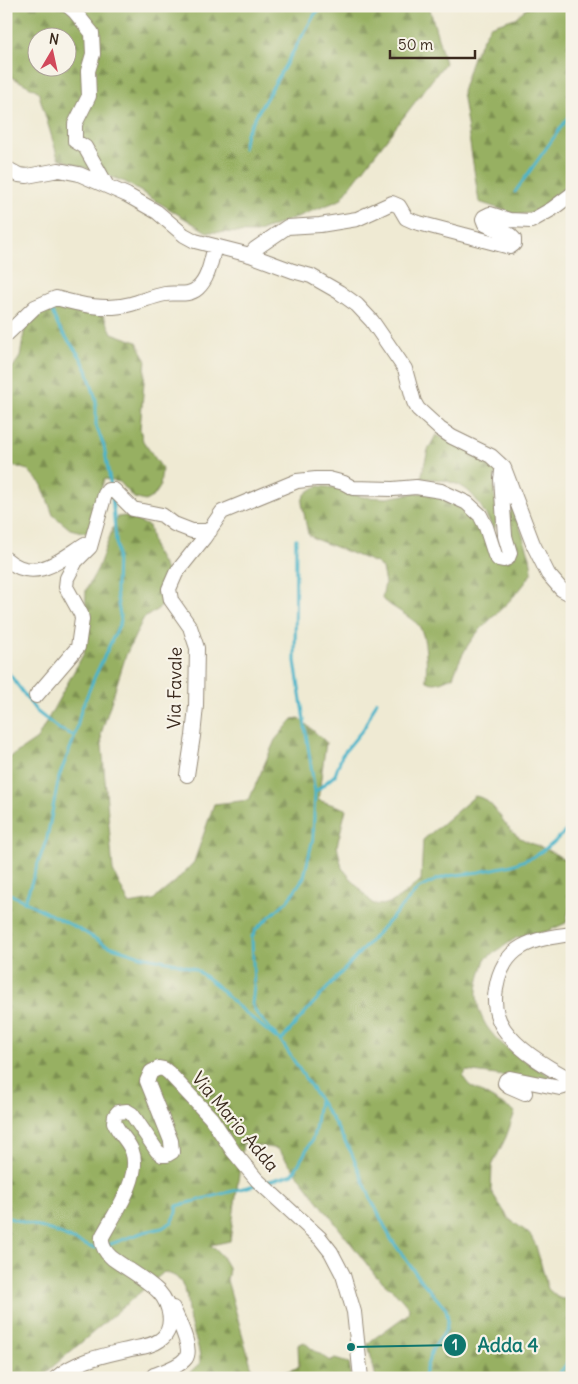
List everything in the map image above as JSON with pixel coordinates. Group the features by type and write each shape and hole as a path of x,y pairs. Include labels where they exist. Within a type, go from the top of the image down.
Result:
{"street":[{"path":"68,6 92,33 93,54 88,71 89,96 75,124 76,141 85,147 107,186"},
{"path":"6,168 20,175 27,176 59,170 69,171 127,194 157,212 184,235 195,240 250,255 293,272 311,276 357,305 372,321 405,369 414,402 418,409 440,429 459,441 491,456 504,468 533,544 548,574 562,589 572,594"},
{"path":"250,255 255,249 287,227 313,226 357,219 392,203 398,206 406,218 415,222 510,247 514,244 514,239 510,235 485,224 484,217 490,214 509,220 531,221 552,210 572,194"},
{"path":"6,335 35,307 56,298 77,304 109,308 129,305 165,294 187,294 193,292 205,279 216,246"},
{"name":"Via Favale","path":"187,775 193,736 197,648 190,628 170,600 169,589 176,573 210,531 220,514 298,481 329,479 344,483 353,488 416,487 441,491 467,503 480,516 486,527 496,557 503,560 508,558 510,553 505,536 500,479 500,474 504,468"},
{"path":"36,696 78,647 81,614 66,586 67,578 76,561 90,547 104,494 108,490 114,490 133,509 162,514 174,524 192,531 210,531"},
{"path":"6,559 19,567 32,570 41,569 54,564 93,538"},
{"path":"525,1093 508,1086 505,1083 506,1080 510,1078 560,1088 570,1085 571,1080 556,1072 511,1038 500,1022 494,1004 501,970 513,952 530,942 572,934"},
{"name":"Via Mario Adda","path":"164,1299 156,1289 106,1253 102,1242 102,1236 130,1184 134,1170 133,1154 114,1122 114,1116 118,1112 127,1110 132,1114 157,1151 162,1155 168,1155 172,1152 171,1141 147,1081 150,1072 159,1068 169,1073 211,1118 257,1180 320,1238 331,1252 343,1275 354,1312 361,1378"},
{"path":"154,1376 175,1366 186,1358 188,1350 186,1339 170,1302 164,1299"},
{"path":"58,1377 74,1366 104,1355 149,1346 162,1340 170,1322 168,1307 164,1299"}],"green space":[{"path":"6,6 429,6 445,63 340,200 256,233 207,232 125,182 58,158 38,91 6,74"},
{"path":"529,6 572,6 572,185 536,212 518,215 479,202 462,92 473,57 490,26 515,18"},
{"path":"53,306 104,316 112,333 137,342 146,359 140,429 143,441 162,468 160,487 154,496 145,501 134,498 120,482 104,479 90,530 86,533 70,529 53,515 42,485 28,470 6,464 6,372 13,367 20,357 25,327 37,315"},
{"path":"436,435 478,454 493,464 496,469 494,489 497,515 494,530 478,502 467,490 449,482 421,478 428,450"},
{"path":"318,486 337,488 363,497 387,498 415,493 430,493 466,507 477,519 484,538 509,562 508,492 530,557 532,571 517,593 473,638 453,677 436,683 426,680 426,652 422,631 417,624 382,598 385,583 382,568 376,563 315,539 308,534 302,503 307,492"},
{"path":"125,516 149,526 154,549 167,572 165,604 143,619 126,655 101,734 113,871 129,904 153,900 175,882 194,862 214,804 249,800 275,740 293,719 299,718 326,742 318,800 346,809 337,846 342,868 372,903 379,905 392,902 421,880 423,840 475,796 488,802 516,835 562,858 571,869 573,881 566,923 548,931 516,938 485,959 477,992 480,1012 486,1025 495,1037 518,1056 557,1080 551,1084 466,1071 463,1077 469,1085 515,1112 506,1137 492,1166 491,1191 509,1219 531,1236 536,1246 548,1289 562,1299 568,1299 572,1296 572,1378 376,1378 368,1344 408,1314 409,1308 396,1293 376,1276 278,1149 243,1143 230,1241 211,1245 221,1255 229,1269 227,1280 256,1378 181,1378 200,1363 200,1357 190,1322 184,1287 177,1278 164,1272 50,1369 44,1378 6,1378 6,760 37,739 84,653 86,590 98,568 117,517"},
{"path":"304,1342 331,1361 335,1359 349,1363 352,1378 285,1378 285,1372 299,1367 298,1345"}],"waterway":[{"path":"243,149 246,133 315,14 324,6"},
{"path":"515,192 572,112"},
{"path":"51,309 58,326 81,358 87,370 96,400 96,426 104,446 111,487"},
{"path":"25,901 47,838 59,777 75,736 81,710 121,621 116,592 117,552 112,496"},
{"path":"296,539 295,661 315,792 313,838 304,877 288,900 256,929 252,937 254,986 252,1004 257,1014 281,1041 418,889 448,876 512,865 533,857 552,844 572,825"},
{"path":"6,669 36,711 59,729 75,736"},
{"path":"315,792 335,775 342,755 364,728 377,701"},
{"path":"6,892 106,945 141,956 195,969 215,984 236,1005 276,1038"},
{"path":"281,1041 351,1152 391,1239 420,1279 446,1309 448,1319 446,1330 432,1350 423,1378"},
{"path":"266,1182 293,1174 312,1140 319,1101"},
{"path":"108,1245 144,1232 162,1228 172,1222 177,1206 255,1185"},
{"path":"6,1217 53,1231 90,1247 100,1248"},
{"path":"556,1378 572,1357"}],"place":[{"name":"Adda 4","path":"351,1347"}]}
